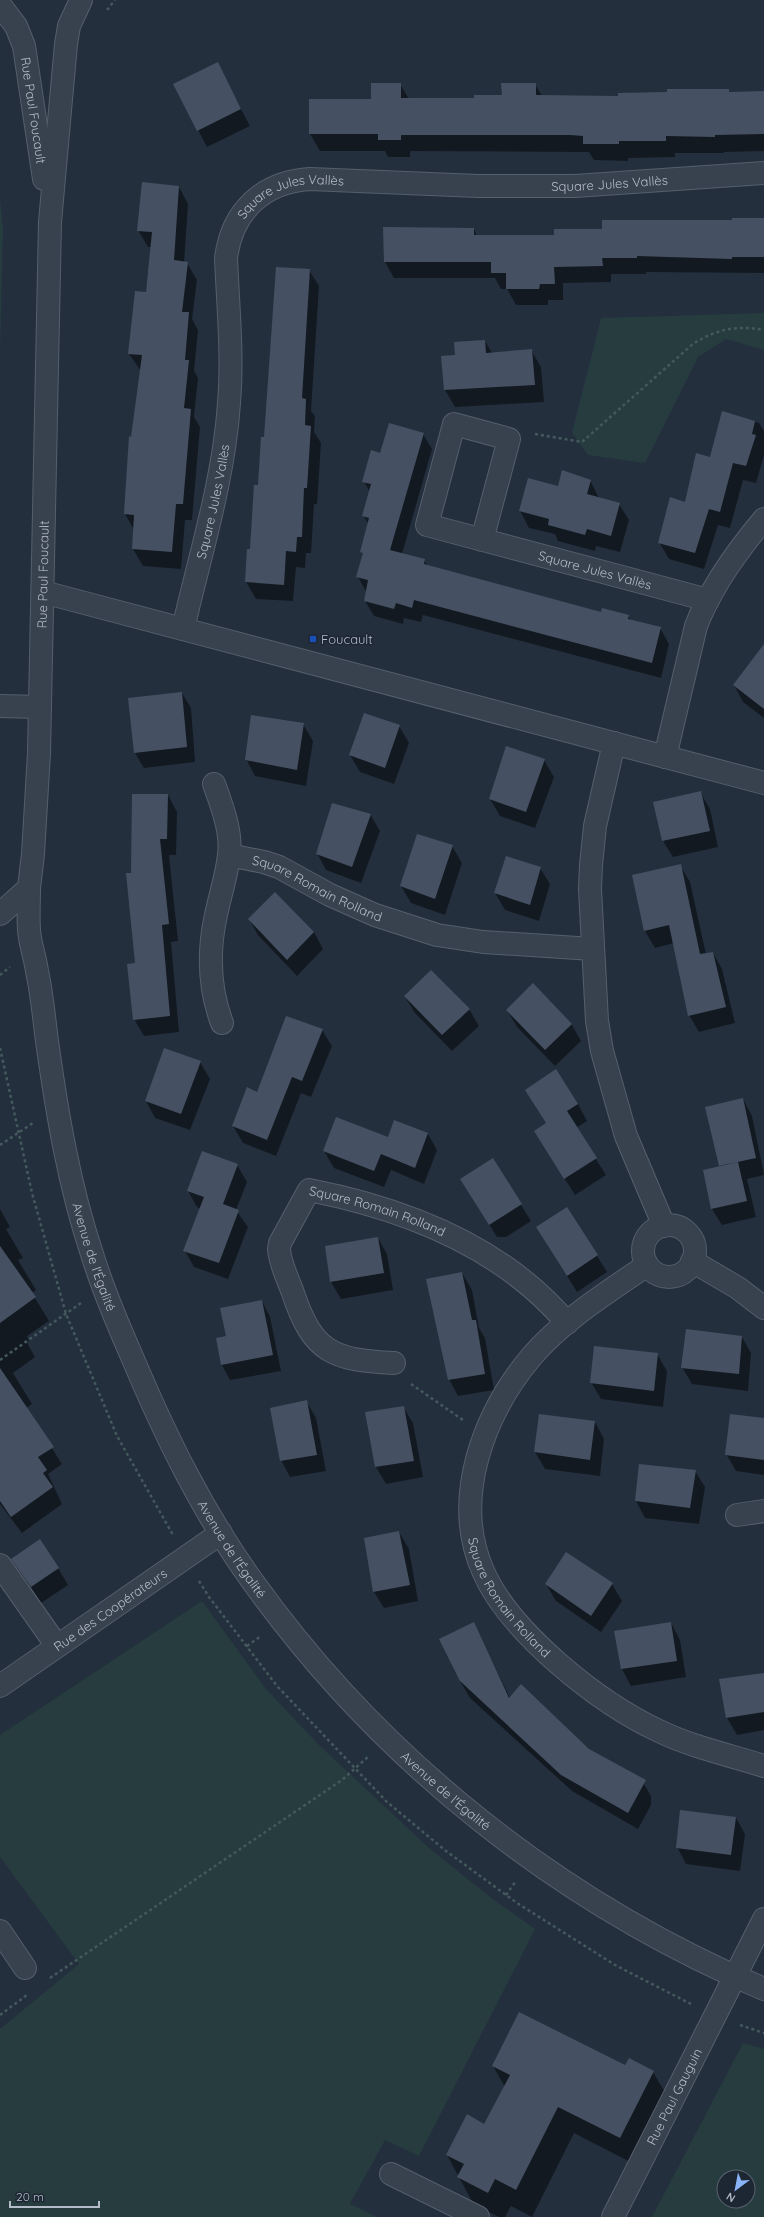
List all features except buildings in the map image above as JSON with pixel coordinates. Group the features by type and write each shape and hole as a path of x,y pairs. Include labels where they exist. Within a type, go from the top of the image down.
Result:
{"street":[{"name":"Rue Paul Foucault","path":"29,888 36,820 40,707 50,222 66,44 69,26 81,0"},
{"name":"Rue Paul Foucault","path":"0,5 16,26 24,46 50,222"},
{"name":"Square Jules Vallès","path":"184,629 216,485 228,421 231,360 226,258 227,247 234,227 240,216 273,186 285,182 310,179 478,186 575,186 764,173"},
{"name":"Square Jules Vallès","path":"509,439 454,424 427,525 708,600"},
{"path":"482,540 509,439"},
{"path":"665,757 696,626 708,600 737,554 764,519"},
{"path":"43,592 764,783"},
{"path":"0,706 40,707"},
{"path":"614,743 596,826 591,858 590,889 597,1021 609,1082 634,1158 664,1226"},
{"path":"214,784 226,820 230,855 215,917 211,954 212,991 222,1023"},
{"name":"Square Romain Rolland","path":"230,855 264,862 279,867 330,895 375,915 431,934 483,942 593,949"},
{"path":"0,914 29,888"},
{"name":"Avenue de l'Égalité","path":"29,888 29,934 41,995 56,1108 91,1251 103,1287 160,1421 183,1467 221,1533 251,1579 305,1650 329,1678 414,1763 483,1822 553,1874 633,1923 736,1977 764,1989"},
{"name":"Square Romain Rolland","path":"387,1363 356,1360 332,1353 313,1336 299,1313 279,1249 283,1236 309,1190 388,1209 455,1236 500,1263 525,1282 545,1299 567,1323"},
{"path":"664,1226 679,1228 690,1238 694,1252 692,1262 683,1273 673,1277 659,1275 647,1265 643,1256 645,1241 651,1233 664,1226"},
{"path":"692,1262 738,1288 764,1308"},
{"name":"Square Romain Rolland","path":"647,1265 567,1323 545,1343 520,1372 499,1404 484,1435 478,1456 472,1491 472,1534 483,1571 510,1612 557,1662 588,1687 624,1711 674,1738 764,1766"},
{"path":"737,1515 764,1510"},
{"name":"Rue des Coopérateurs","path":"0,1686 221,1533"},
{"path":"0,1565 57,1646"},
{"name":"Rue Paul Gauguin","path":"613,2217 736,1977 764,1919"},
{"path":"0,1931 25,1968"},
{"path":"391,2174 478,2217"}],"path":[{"path":"509,439 525,432 582,442 694,343 705,336 735,327 764,330"},
{"path":"0,1145 56,1108"},
{"path":"0,1360 103,1287"},
{"path":"387,1363 484,1435"},
{"path":"45,1982 342,1780 388,1738"},
{"path":"0,2015 32,1991"}],"green space":[{"path":"0,200 3,229 0,352"},
{"path":"764,313 764,350 726,339 698,357 645,463 588,455 572,433 601,318"},
{"path":"202,1601 266,1689 319,1745 429,1848 490,1897 535,1929 419,2156 385,2140 350,2204 377,2217 0,2217 0,2029 79,1964 0,1857 0,1735"},
{"path":"743,2043 764,2049 764,2217 652,2217"}],"place":[{"name":"Foucault","path":"313,639"}]}
